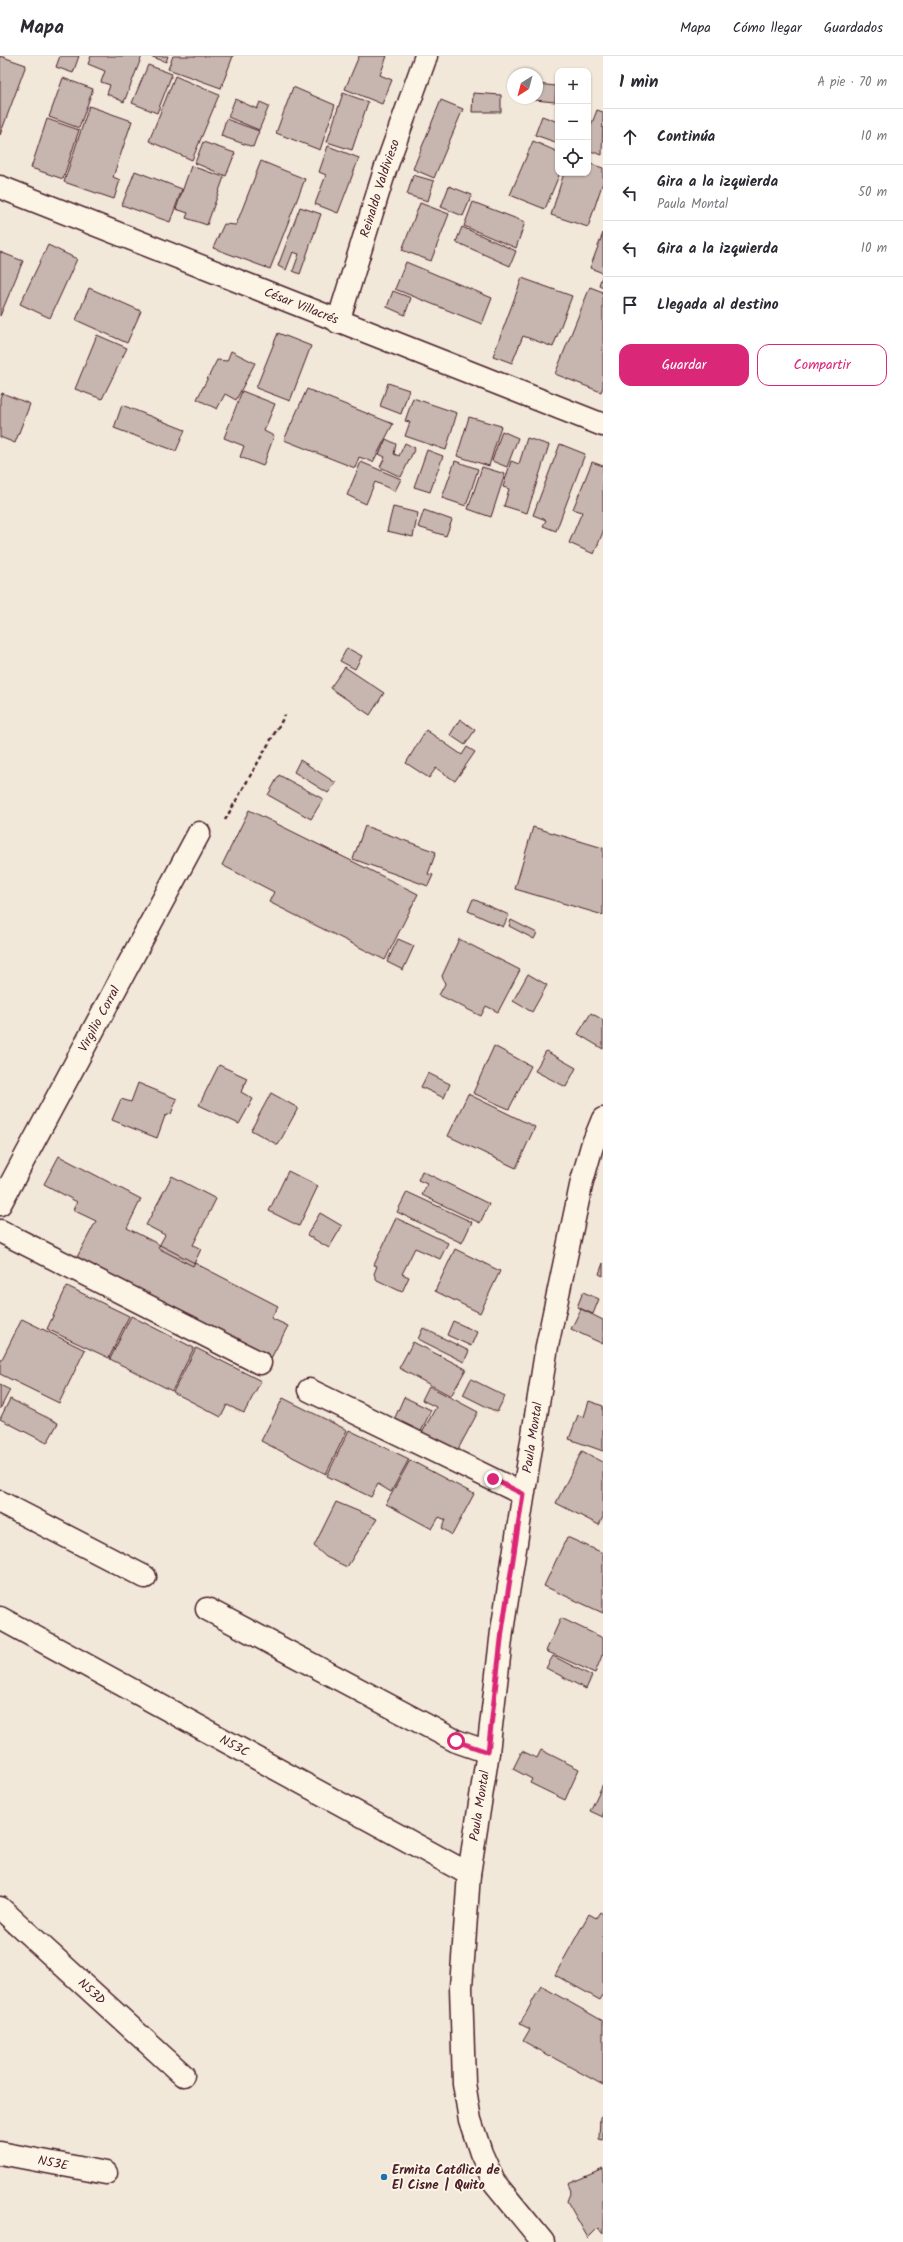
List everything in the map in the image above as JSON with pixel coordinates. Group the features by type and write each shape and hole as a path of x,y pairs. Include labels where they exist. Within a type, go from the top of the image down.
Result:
{"street":[{"name":"Reinaldo Valdivieso","path":"338,322 385,170 426,56"},
{"name":"César Villacrés","path":"0,187 338,322 603,425"},
{"name":"Virgilio Corral","path":"0,1204 199,833"},
{"name":"Paula Montal","path":"542,2242 494,2182 481,2153 470,2120 464,2083 460,1987 469,1874 488,1752 502,1631 547,1346 575,1210 592,1146 603,1119"},
{"path":"0,1230 260,1363"},
{"path":"309,1390 523,1494"},
{"path":"0,1502 145,1577"},
{"path":"207,1609 456,1741 488,1752"},
{"name":"N53C","path":"0,1618 469,1874"},
{"name":"N53D","path":"0,1908 183,2075"},
{"name":"N53E","path":"0,2153 106,2173"}],"path":[{"path":"199,833 222,826 285,715"}],"building":[{"path":"0,56 26,65 0,135"},
{"path":"60,56 79,56 73,73 56,67"},
{"path":"91,56 142,56 124,102 107,94 110,85 101,82 105,71 88,64"},
{"path":"150,56 168,56 166,62"},
{"path":"173,56 233,56 221,88 168,69"},
{"path":"359,56 387,56 380,75 392,80 382,104 345,89"},
{"path":"148,65 172,74 157,113 132,103"},
{"path":"175,76 219,95 192,160 149,141"},
{"path":"63,78 93,89 79,128 49,117"},
{"path":"543,85 555,86 555,102 543,101"},
{"path":"293,87 335,105 320,150 276,133"},
{"path":"343,93 368,102 352,150 327,142"},
{"path":"473,93 501,95 501,112 472,112"},
{"path":"235,99 257,109 260,102 269,106 259,130 228,117"},
{"path":"441,100 463,109 434,178 413,169"},
{"path":"89,106 132,121 113,177 120,180 114,199 64,182"},
{"path":"597,110 603,112 602,155 591,151 591,126"},
{"path":"542,116 555,121 555,142 535,135"},
{"path":"47,119 79,130 63,179 31,168"},
{"path":"226,119 259,131 253,147 221,136"},
{"path":"533,141 555,151 555,176 559,176 545,209 510,195"},
{"path":"203,142 235,153 226,176 195,163"},
{"path":"328,146 359,158 338,213 315,204 326,175 319,172"},
{"path":"261,161 305,179 270,269 213,248 224,224 236,225"},
{"path":"591,164 603,168 603,182 588,227 551,215 563,176 591,176"},
{"path":"191,166 224,177 207,225 186,218 188,213 176,209"},
{"path":"135,171 182,189 170,222 122,205"},
{"path":"413,175 434,181 428,201 407,195"},
{"path":"449,186 472,195 463,216 441,207"},
{"path":"473,202 525,222 516,248 464,226"},
{"path":"420,203 449,214 431,261 402,250"},
{"path":"300,207 321,214 300,274 293,271 299,254 293,252 286,270 278,266"},
{"path":"462,227 516,251 510,266 456,242"},
{"path":"603,233 603,273 590,268"},
{"path":"48,245 77,259 50,318 20,304"},
{"path":"0,252 23,261 0,316"},
{"path":"406,262 492,298 482,324 395,289"},
{"path":"603,273 603,287 599,285"},
{"path":"522,278 572,296 553,347 523,336 512,363 493,356"},
{"path":"590,287 603,292 603,387 601,392 555,374"},
{"path":"89,288 141,311 127,343 76,320"},
{"path":"393,291 411,298 405,315 387,307"},
{"path":"278,333 311,346 290,401 256,388"},
{"path":"97,335 127,348 102,399 75,389"},
{"path":"231,351 255,363 236,400 225,394 217,409 197,399 217,360 227,361"},
{"path":"388,383 409,390 401,414 380,406"},
{"path":"307,389 393,424 373,462 359,457 355,468 284,440"},
{"path":"242,391 275,404 264,431 274,436 263,466 240,457 244,446 224,438"},
{"path":"2,393 30,404 15,443 0,437 0,398"},
{"path":"413,398 457,413 446,450 405,436 410,422 405,421"},
{"path":"122,405 185,430 176,451 114,428"},
{"path":"469,417 501,426 489,466 457,456"},
{"path":"502,431 518,438 507,467 492,461"},
{"path":"527,438 549,445 527,513 504,506 509,489 503,487 511,461 519,464"},
{"path":"386,439 396,444 394,454 399,456 405,443 415,448 401,477 380,467 385,457 379,454"},
{"path":"560,444 585,454 556,531 543,526 546,520 533,515"},
{"path":"427,450 443,456 430,492 414,487"},
{"path":"455,461 478,469 466,506 442,498"},
{"path":"361,462 401,479 395,491 375,482 366,504 347,495"},
{"path":"592,462 603,466 603,532 594,554 569,543 582,512 573,509"},
{"path":"482,467 505,474 491,517 468,509"},
{"path":"393,507 418,513 413,537 387,531"},
{"path":"424,510 452,520 446,536 418,527"},
{"path":"347,648 362,656 355,669 340,661"},
{"path":"345,667 384,693 370,715 330,688"},
{"path":"460,719 475,730 465,745 450,735"},
{"path":"426,730 462,755 467,747 475,752 455,781 436,768 429,778 406,763"},
{"path":"300,760 336,783 328,793 294,772"},
{"path":"279,775 323,799 311,819 268,795"},
{"path":"249,810 418,894 385,960 269,902 274,892 222,865"},
{"path":"365,826 436,852 428,874 433,875 428,886 353,859"},
{"path":"533,827 603,848 603,915 515,889"},
{"path":"473,899 509,915 503,927 468,911"},
{"path":"511,920 537,933 534,939 509,926"},
{"path":"398,939 414,946 403,970 387,962"},
{"path":"459,939 520,970 498,1012 486,1006 481,1016 439,995 445,984 442,976"},
{"path":"528,974 547,985 532,1012 513,1001"},
{"path":"591,1013 603,1020 603,1049 578,1034"},
{"path":"494,1046 531,1066 509,1109 473,1093"},
{"path":"546,1051 576,1068 566,1087 535,1071"},
{"path":"219,1065 247,1078 241,1092 253,1099 239,1124 199,1105"},
{"path":"428,1073 450,1084 444,1098 421,1087"},
{"path":"138,1083 177,1099 171,1114 165,1116 157,1138 112,1120 121,1099 131,1102"},
{"path":"271,1093 298,1108 278,1145 251,1130"},
{"path":"468,1094 535,1127 516,1168 448,1136"},
{"path":"59,1156 141,1199 127,1228 278,1306 271,1318 288,1326 269,1362 75,1261 96,1221 73,1210 77,1202 44,1184"},
{"path":"288,1171 318,1186 299,1226 269,1211"},
{"path":"422,1171 489,1204 480,1223 422,1195 427,1184 418,1180"},
{"path":"172,1176 216,1199 193,1245 201,1249 193,1266 158,1248 165,1235 146,1225"},
{"path":"407,1192 472,1222 462,1243 397,1212"},
{"path":"320,1213 342,1226 329,1248 307,1235"},
{"path":"396,1218 448,1243 440,1259 415,1248 402,1274 409,1277 402,1292 377,1280 374,1274 377,1266 374,1265"},
{"path":"455,1249 500,1271 480,1313 435,1291"},
{"path":"603,1263 603,1276 599,1274"},
{"path":"67,1286 129,1316 109,1358 47,1329"},
{"path":"583,1292 599,1299 593,1314 577,1307"},
{"path":"581,1309 603,1320 603,1344 571,1329"},
{"path":"131,1316 194,1348 172,1391 110,1359"},
{"path":"22,1319 85,1350 59,1403 0,1374 0,1363"},
{"path":"453,1321 477,1332 471,1346 447,1335"},
{"path":"423,1328 469,1351 464,1362 418,1339"},
{"path":"413,1342 466,1369 451,1396 399,1368"},
{"path":"196,1348 261,1381 244,1413 227,1405 221,1417 173,1392"},
{"path":"471,1379 505,1396 497,1412 463,1395"},
{"path":"0,1385 10,1390 0,1409"},
{"path":"429,1386 478,1412 456,1453 421,1435 436,1407 422,1400"},
{"path":"404,1397 431,1410 420,1434 393,1422"},
{"path":"283,1398 347,1430 326,1474 261,1441"},
{"path":"10,1399 58,1423 47,1443 0,1419"},
{"path":"589,1401 603,1406 603,1451 569,1439 578,1415 584,1417"},
{"path":"349,1430 409,1459 391,1492 378,1484 371,1497 327,1476"},
{"path":"582,1451 603,1462 603,1517 599,1525 556,1503"},
{"path":"410,1460 474,1494 452,1535 442,1528 446,1520 439,1517 432,1529 386,1504"},
{"path":"336,1502 377,1519 347,1567 326,1557 314,1546"},
{"path":"567,1537 603,1553 603,1613 544,1586"},
{"path":"561,1618 603,1638 603,1653 595,1673 546,1651"},
{"path":"553,1656 592,1676 586,1689 546,1668"},
{"path":"541,1750 579,1769 565,1800 530,1783 532,1779 513,1769 522,1751 537,1758"},
{"path":"603,1784 603,1817 590,1811"},
{"path":"600,1912 603,1914 603,1995 600,2000 555,1975 589,1914 596,1918"},
{"path":"541,1986 603,2021 603,2085 523,2041 530,2029 520,2024"},
{"path":"603,2115 603,2140 599,2139 600,2117"},
{"path":"603,2169 603,2234 598,2228 588,2238 567,2201 571,2191 568,2184"}],"place":[{"name":"Ermita Católica de El Cisne | Quito","path":"384,2177"}],"route":[{"path":"456,1741 488,1752 502,1631 523,1494 493,1479"}]}
